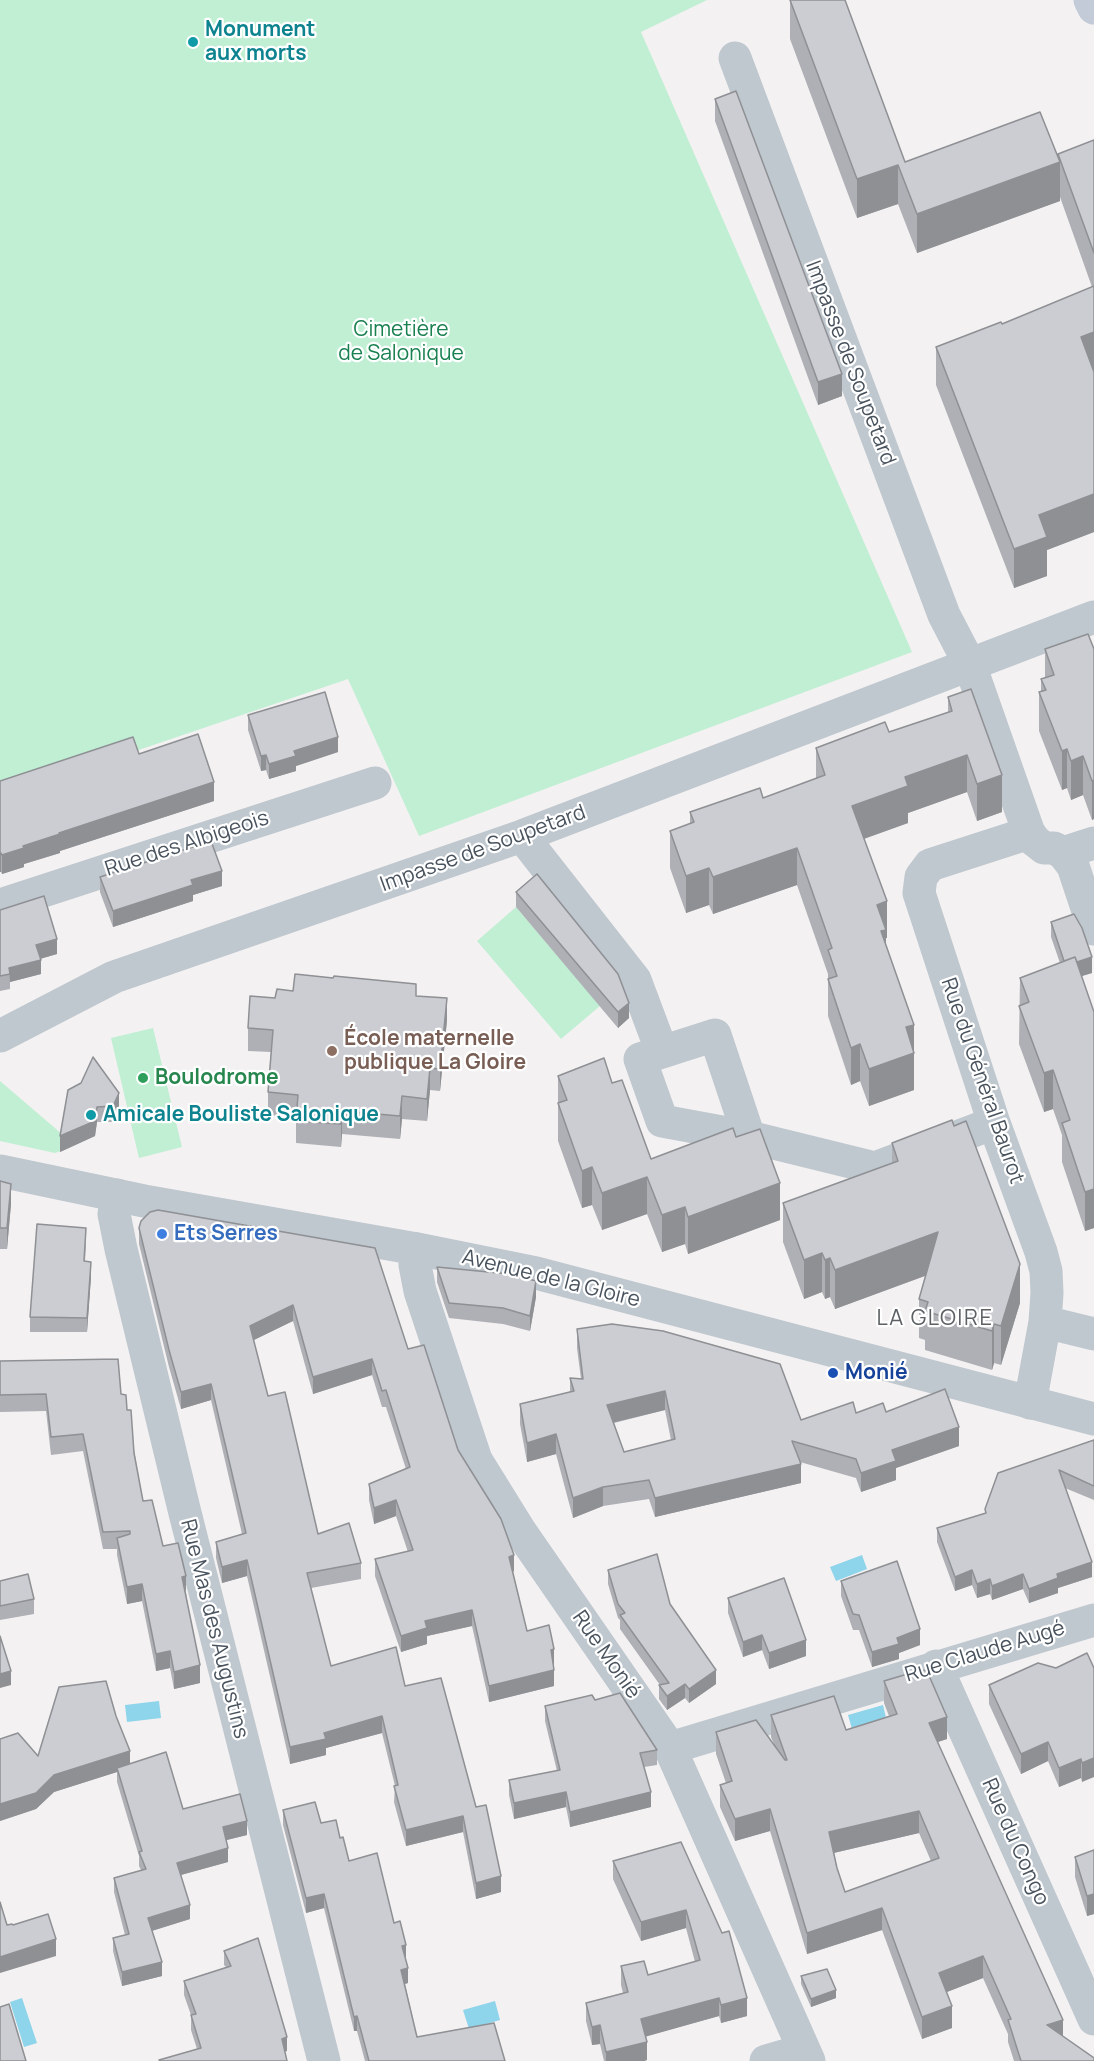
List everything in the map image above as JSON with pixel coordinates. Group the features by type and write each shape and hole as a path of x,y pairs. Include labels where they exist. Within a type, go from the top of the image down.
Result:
{"main road":[{"path":"1090,0 1094,8"}],"street":[{"name":"Impasse de Soupetard","path":"735,58 944,615 970,665"},
{"name":"Impasse de Soupetard","path":"0,1036 114,977 522,836 1094,617"},
{"path":"970,665 1029,833 1044,848 1054,848 1064,853 1073,866 1094,929"},
{"name":"Rue des Albigeois","path":"0,905 375,783"},
{"name":"Rue du Général Baurot","path":"1029,833 930,865 921,877 919,893 994,1124 1046,1271 1045,1323 1030,1403"},
{"path":"522,836 635,980 662,1052"},
{"path":"1064,853 1094,843"},
{"path":"749,1137 715,1035 640,1059 662,1120 749,1137 875,1168 994,1124"},
{"name":"Avenue de la Gloire","path":"0,1171 536,1273 1094,1419"},
{"name":"Rue Mas des Augustins","path":"117,1195 114,1214 124,1261 185,1513 324,2061"},
{"name":"Rue Monié","path":"417,1249 415,1265 420,1291 476,1460 520,1531 670,1748 807,2055"},
{"path":"1045,1323 1094,1334"},
{"name":"Rue Claude Augé","path":"670,1748 1094,1620"},
{"name":"Rue du Congo","path":"936,1666 1094,2019"},
{"path":"766,2061 807,2055"}],"green space":[{"name":"Cimetière de Salonique","path":"0,0 707,0 641,32 912,652 419,836 348,679 0,797"},
{"path":"516,907 600,1006 561,1039 477,941"},
{"name":"Boulodrome","path":"153,1028 182,1147 139,1158 111,1038"},
{"path":"0,1081 63,1135 69,1148 55,1153 0,1141"}],"water":[{"path":"862,1555 867,1569 836,1581 830,1567"},
{"path":"159,1701 161,1718 127,1722 125,1705"},
{"path":"883,1705 887,1722 852,1729 848,1715"},
{"path":"22,1998 37,2043 24,2047 10,2002"},
{"path":"495,2001 500,2020 469,2029 463,2010"}],"building":[{"path":"790,0 845,0 905,162 1040,112 1060,162 917,214 898,165 857,179"},
{"path":"736,91 842,374 818,382 715,99"},
{"path":"1094,140 1094,253 1058,154"},
{"path":"1094,286 1094,332 1081,337 1094,372 1094,494 1039,515 1047,537 1014,549 936,347 1001,322 1002,324"},
{"path":"1088,634 1094,649 1094,780 1092,781 1083,756 1071,761 1067,749 1062,751 1039,692 1046,690 1041,679 1054,675 1045,649"},
{"path":"971,689 1002,775 977,784 967,755 905,777 908,786 852,806 887,901 877,905 886,930 881,931 914,1025 906,1027 914,1053 869,1069 860,1044 851,1048 828,979 837,976 828,950 832,948 797,848 713,877 709,868 686,876 670,831 694,822 690,812 760,788 763,798 825,775 816,748 885,722 889,732 952,711 948,697"},
{"path":"325,692 338,737 294,751 296,756 269,764 266,755 261,756 248,715"},
{"path":"198,734 214,782 59,833 23,846 24,848 2,855 0,853 0,781 133,737 139,754"},
{"path":"211,841 222,871 191,880 193,885 113,911 100,877"},
{"path":"537,874 618,974 629,1003 618,1012 516,892"},
{"path":"44,896 57,939 36,945 41,960 9,968 10,974 0,976 0,910"},
{"path":"1074,914 1082,928 1092,957 1077,962 1075,957 1064,961 1051,922"},
{"path":"1075,957 1094,1012 1094,1189 1085,1192 1062,1123 1070,1120 1053,1070 1044,1073 1019,1006 1029,1002 1020,978"},
{"path":"295,974 416,984 416,996 447,998 440,1069 430,1068 427,1099 402,1096 400,1116 342,1111 341,1124 296,1121 298,1095 268,1092 273,1030 248,1028 250,996 275,998 277,989 293,991"},
{"path":"93,1057 119,1093 113,1106 97,1107 95,1121 60,1136 68,1090 81,1083"},
{"path":"604,1058 612,1083 622,1080 651,1159 733,1128 736,1137 760,1129 780,1183 688,1217 685,1207 662,1215 647,1177 602,1193 592,1167 582,1171 558,1103 567,1100 558,1076"},
{"path":"952,1120 954,1126 966,1121 1020,1264 1001,1326 994,1324 992,1331 925,1311 928,1302 919,1299 938,1232 835,1270 830,1258 825,1260 822,1253 804,1260 783,1203 898,1161 892,1143"},
{"path":"0,1181 11,1184 7,1228 0,1228"},
{"path":"158,1210 375,1248 408,1349 424,1345 458,1450 501,1519 514,1555 509,1557 527,1631 549,1625 554,1649 551,1650 554,1670 489,1686 472,1610 425,1621 427,1628 401,1636 375,1559 413,1550 396,1500 374,1508 369,1484 410,1467 386,1390 382,1391 372,1359 313,1377 293,1305 250,1326 268,1396 285,1392 318,1534 349,1523 361,1563 307,1573 331,1666 396,1647 405,1686 441,1678 476,1807 486,1805 501,1876 476,1883 463,1816 406,1830 394,1786 398,1785 382,1716 324,1733 326,1739 290,1747 247,1560 222,1567 216,1542 246,1533 211,1384 181,1392 169,1350 139,1228 141,1221 150,1212"},
{"path":"37,1224 86,1228 84,1261 91,1262 87,1318 30,1317"},
{"path":"437,1267 509,1274 536,1281 530,1316 503,1308 449,1303"},
{"path":"612,1324 663,1331 780,1364 801,1420 853,1402 856,1413 883,1403 886,1412 945,1389 959,1427 892,1450 896,1461 861,1473 856,1459 792,1441 801,1464 655,1498 649,1480 603,1487 573,1498 556,1434 527,1443 520,1404 574,1391 570,1378 583,1379 577,1329","holes":["665,1391 675,1439 624,1452 607,1405"]},
{"path":"118,1359 121,1394 126,1395 127,1410 131,1410 134,1453 143,1501 152,1500 163,1546 178,1543 186,1576 182,1577 200,1665 174,1672 170,1651 156,1654 142,1584 127,1587 117,1538 130,1534 130,1531 103,1532 83,1434 51,1437 46,1394 0,1395 0,1361"},
{"path":"1094,1440 1094,1486 1059,1470 1092,1562 1057,1574 1058,1578 1029,1589 1023,1574 992,1586 990,1579 977,1584 972,1570 955,1577 937,1528 986,1513 985,1509 998,1473"},
{"path":"657,1554 670,1604 716,1670 689,1689 685,1684 667,1696 659,1685 669,1683 620,1615 625,1613 618,1604 608,1570"},
{"path":"897,1561 920,1629 897,1638 899,1644 872,1652 859,1615 853,1614 841,1581"},
{"path":"28,1574 34,1599 0,1606 0,1581"},
{"path":"784,1578 806,1640 769,1653 762,1635 743,1642 728,1598"},
{"path":"0,1636 11,1671 0,1674"},
{"path":"1087,1653 1094,1668 1094,1758 1082,1763 1081,1759 1059,1768 1048,1742 1021,1754 989,1685 1038,1663 1056,1668"},
{"path":"921,1670 927,1671 947,1717 929,1723 1063,2020 1047,2025 1094,2058 1094,2061 1021,2061 1008,2020 1011,2019 983,1956 939,1973 952,2006 922,2017 882,1908 807,1933 770,1809 735,1819 720,1785 732,1781 716,1732 756,1720 787,1760 771,1715 834,1696 846,1730 897,1714 884,1681","holes":["919,1811 939,1858 845,1892 829,1832"]},
{"path":"106,1681 116,1716 130,1751 54,1775 36,1793 0,1804 0,1739 18,1733 38,1756 59,1687"},
{"path":"620,1693 657,1750 640,1753 651,1792 570,1812 566,1792 514,1803 509,1780 560,1770 545,1706 592,1695 595,1700"},
{"path":"166,1752 183,1809 240,1794 247,1821 223,1827 228,1848 177,1863 190,1905 148,1918 162,1962 122,1972 113,1938 129,1934 114,1878 146,1869 139,1852 142,1851 117,1768"},
{"path":"315,1802 321,1823 336,1820 349,1861 377,1853 394,1923 400,1921 406,1945 402,1946 408,1968 401,1970 417,2037 494,2023 505,2061 369,2061 357,2016 354,2017 324,1894 306,1898 283,1810"},
{"path":"681,1842 722,1933 729,1931 747,1998 721,2005 719,1998 641,2019 647,2042 606,2052 600,2025 592,2027 586,2003 628,1992 621,1966 644,1961 648,1975 700,1960 686,1910 641,1922 613,1861"},
{"path":"1094,1850 1094,1894 1087,1896 1075,1857"},
{"path":"0,1902 7,1925 48,1914 56,1939 0,1957"},
{"path":"258,1938 287,2037 282,2039 287,2061 160,2061 201,2048 191,2015 196,2014 184,1981 231,1966 224,1951"},
{"path":"827,1969 836,1990 811,1999 801,1976"},
{"path":"9,2004 26,2061 0,2061 0,2007"}],"place":[{"name":"Monument aux morts","path":"193,42"},
{"name":"École maternelle publique La Gloire","path":"332,1051"},
{"name":"Boulodrome","path":"143,1078"},
{"name":"Amicale Bouliste Salonique","path":"91,1115"},
{"name":"Ets Serres","path":"162,1234"},
{"name":"Monié","path":"833,1373"}],"district":[{"name":"LA GLOIRE","path":"935,1319"}]}
